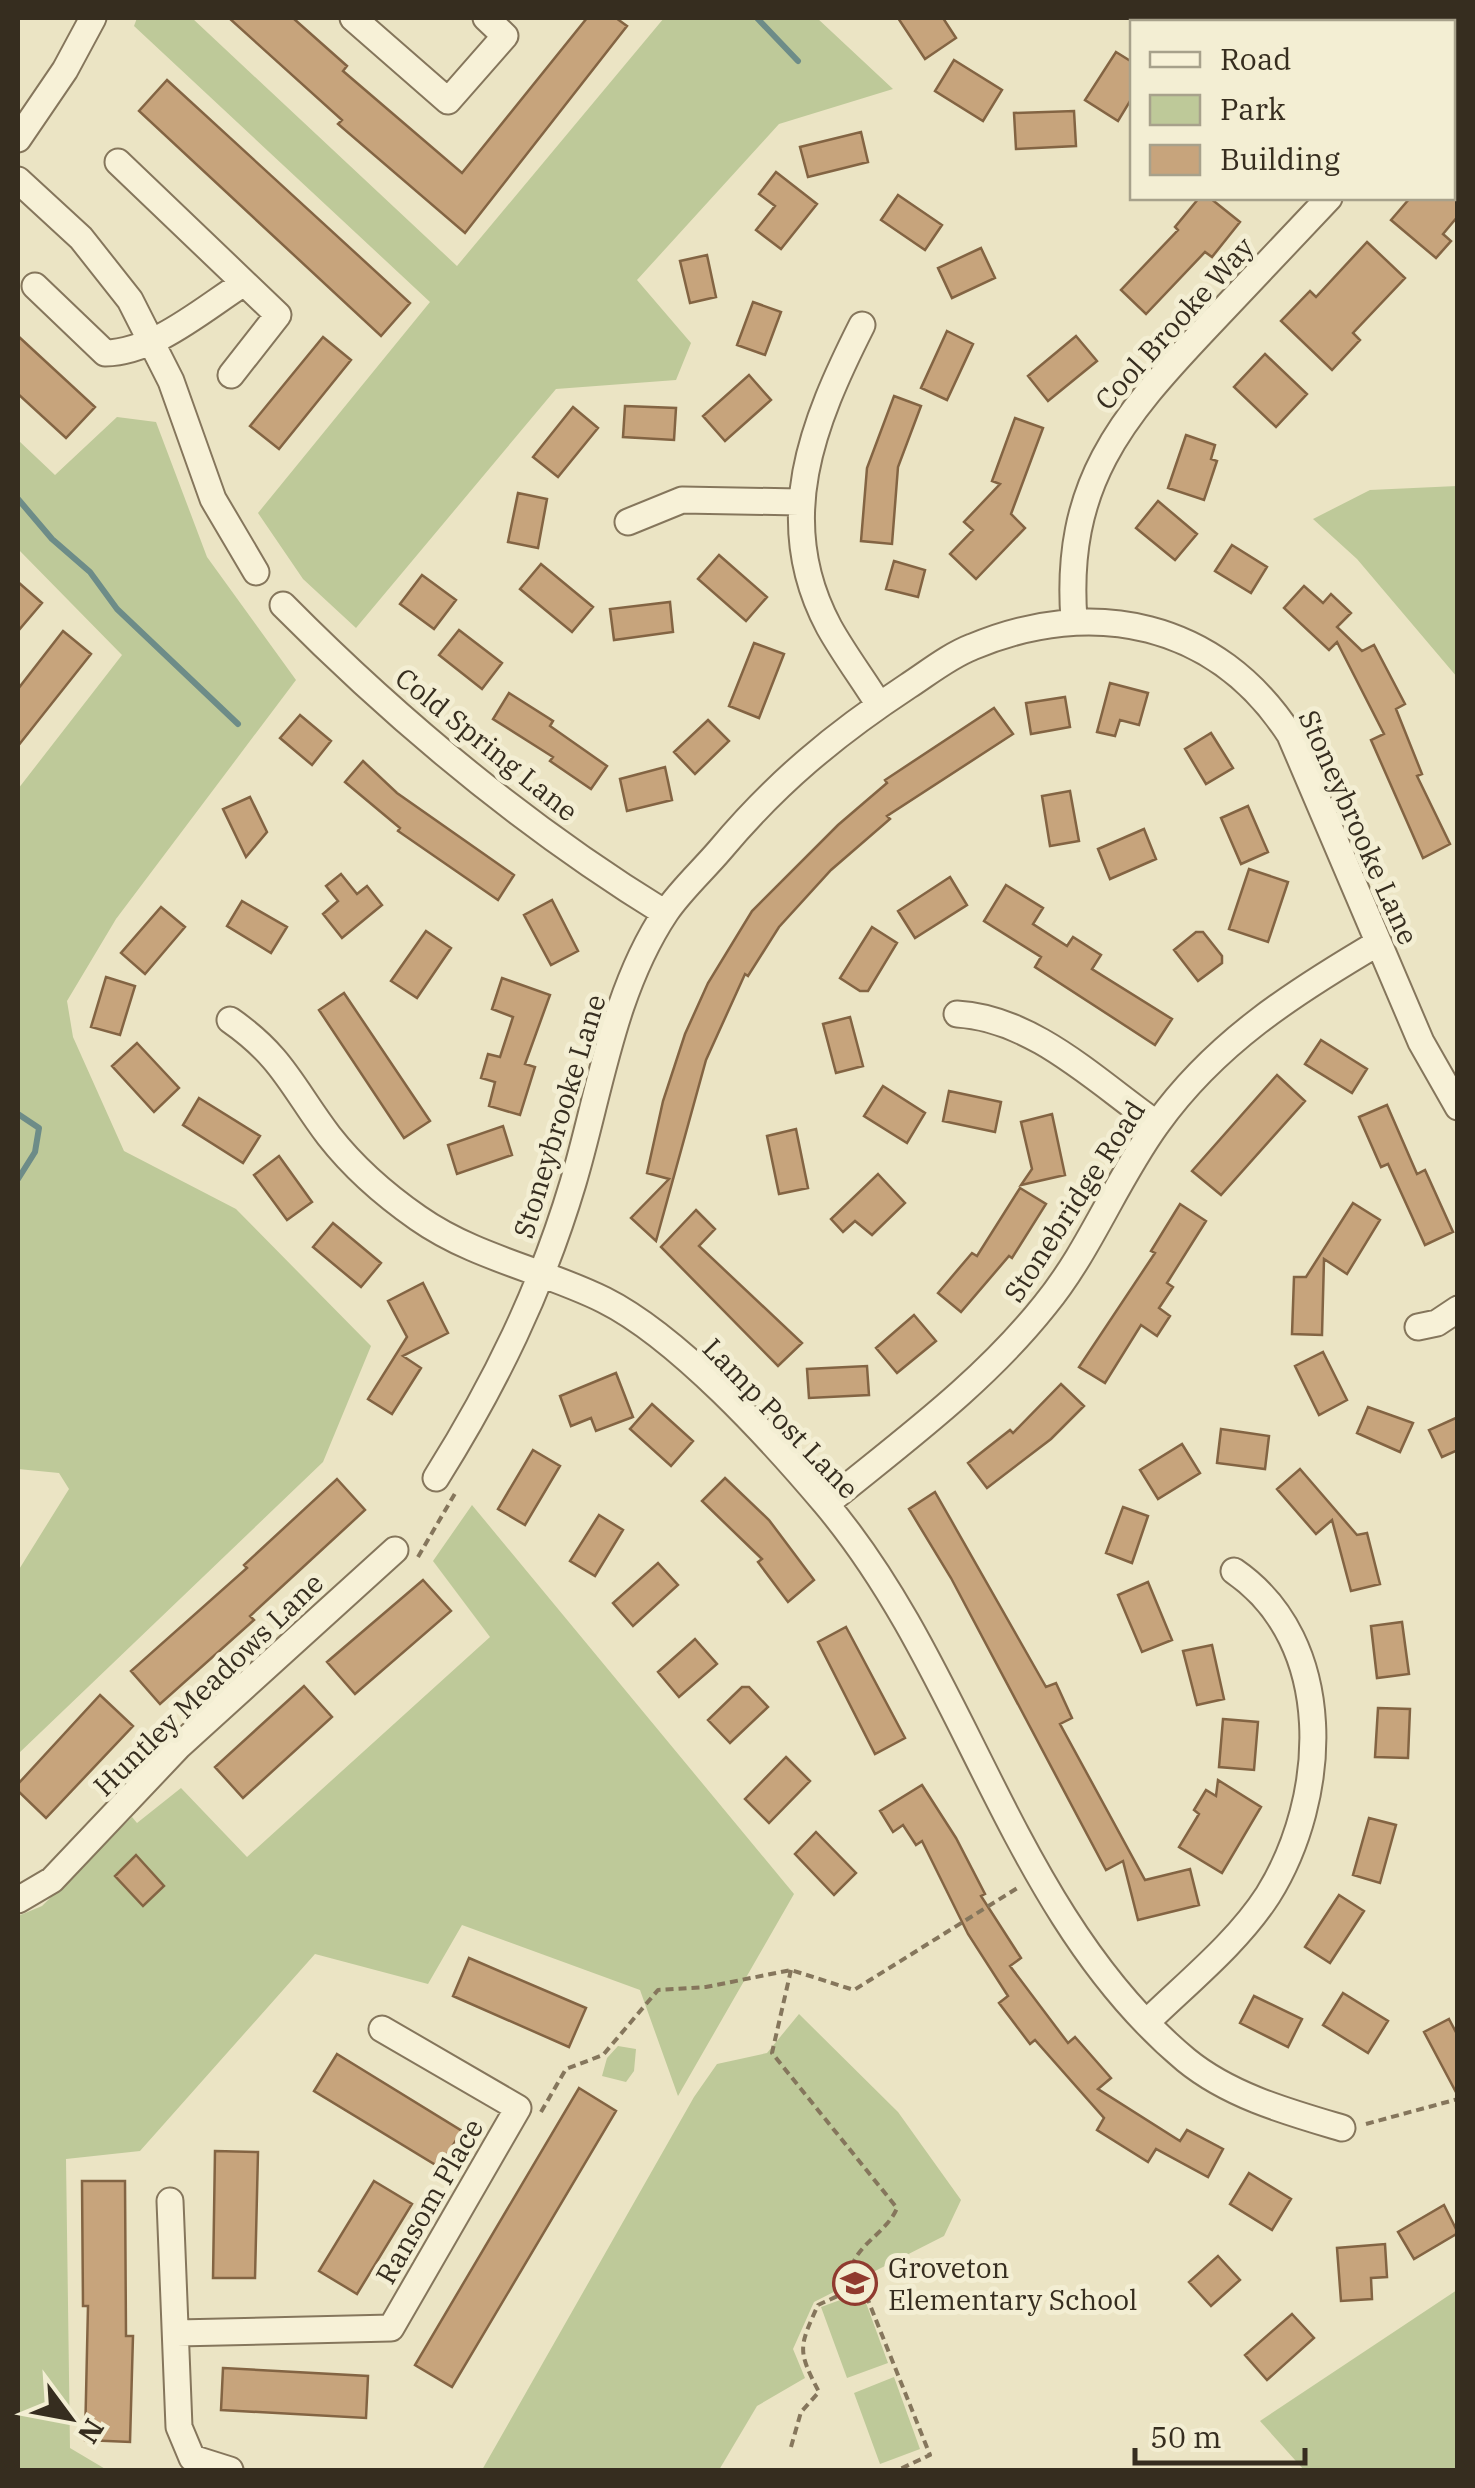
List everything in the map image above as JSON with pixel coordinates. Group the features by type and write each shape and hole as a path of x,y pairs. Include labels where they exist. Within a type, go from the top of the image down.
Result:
{"street":[{"path":"18,140 65,70 93,18"},
{"path":"353,18 448,101 505,36 486,18"},
{"path":"118,162 278,315 231,374"},
{"path":"18,180 81,238 109,271 152,341 213,499 256,572"},
{"name":"Cool Brooke Way","path":"1074,620 1071,580 1077,528 1102,455 1128,414 1156,381 1327,200"},
{"path":"35,286 105,353 126,353 244,283"},
{"path":"862,324 815,430 799,502 808,569 821,609 879,705"},
{"path":"628,522 682,500 799,502"},
{"name":"Cold Spring Lane","path":"283,605 328,651 518,812 665,913"},
{"name":"Stoneybrooke Lane","path":"436,1478 496,1376 541,1276 574,1178 612,1030 665,913 762,798 879,705 973,646 1074,620 1126,623 1194,644 1260,693 1290,735 1312,780 1420,1042 1458,1106"},
{"name":"Stonebridge Road","path":"826,1504 964,1391 1026,1328 1075,1263 1157,1124 1216,1055 1263,1015 1378,944"},
{"path":"958,1014 986,1016 1015,1026 1157,1124"},
{"name":"Lamp Post Lane","path":"230,1020 264,1044 286,1069 326,1132 369,1180 443,1234 602,1299 650,1332 750,1422 826,1504 914,1634 1004,1813 1110,1980 1188,2061 1224,2084 1275,2108 1342,2128"},
{"path":"1418,1327 1438,1323 1458,1308"},
{"name":"Huntley Meadows Lane","path":"18,1900 52,1880 178,1746 395,1550"},
{"path":"1147,2022 1255,1913 1287,1860 1304,1813 1314,1734 1305,1677 1280,1613 1262,1590 1234,1571"},
{"name":"Ransom Place","path":"178,2333 391,2328 518,2108 382,2029"},
{"path":"170,2201 179,2427 192,2458 230,2470"}],"path":[{"path":"395,1550 410,1564 460,1492 436,1478"},
{"path":"518,2108 537,2118 566,2069 603,2055 658,1990 706,1988 792,1970 854,1990 1041,1873"},
{"path":"792,1970 772,2053 897,2208 888,2224 859,2250 851,2272 853,2289"},
{"path":"1342,2128 1384,2122 1458,2099"},
{"path":"791,2447 801,2412 819,2392 801,2357 801,2343 818,2304 862,2285 930,2454 898,2470"}],"green space":[{"path":"137,18 192,18 457,266 664,18 817,18 893,89 779,124 637,280 691,343 676,380 556,389 356,628 303,579 258,513 430,302 134,26"},
{"path":"117,417 156,422 207,557 296,680 116,919 67,1001 73,1037 124,1151 236,1209 371,1346 323,1462 18,1754 18,1571 69,1489 59,1473 18,1469 18,789 122,655 18,549 18,440 55,475"},
{"path":"1458,486 1457,677 1357,559 1313,519 1370,490"},
{"path":"472,1505 794,1894 678,2096 640,1990 462,1925 428,1984 315,1954 140,2151 66,2159 70,2448 107,2470 18,2470 18,1916 42,1906 132,1817 137,1823 181,1788 247,1857 490,1637 433,1561"},
{"path":"799,2014 898,2112 961,2200 944,2236 814,2302 793,2349 805,2378 757,2406 719,2470 482,2470 694,2097 717,2064 767,2053"},
{"path":"618,2046 636,2049 634,2071 626,2082 602,2076 607,2058"},
{"path":"1457,2290 1457,2470 1304,2470 1260,2421"},
{"path":"862,2292 888,2363 847,2378 821,2307"},
{"path":"894,2377 920,2449 880,2464 854,2393"}],"building":[{"path":"229,18 293,18 347,66 343,71 462,173 587,18 616,18 627,26 465,233 338,124 342,120"},
{"path":"898,18 943,18 956,38 925,59"},
{"path":"1116,52 1130,61 1130,101 1118,121 1085,100"},
{"path":"954,60 1002,90 983,121 935,91"},
{"path":"167,80 410,303 381,336 139,111"},
{"path":"1074,111 1076,146 1016,149 1014,113"},
{"path":"861,132 868,162 808,177 800,147"},
{"path":"776,172 817,204 781,249 756,230 775,206 759,194"},
{"path":"898,195 942,225 925,250 881,220"},
{"path":"1458,198 1458,216 1443,234 1451,241 1436,258 1391,220 1408,200"},
{"path":"1197,200 1212,200 1240,222 1212,257 1205,252 1146,314 1121,290 1178,230 1175,227"},
{"path":"1367,242 1405,278 1353,333 1360,340 1332,370 1281,321 1310,291 1316,297"},
{"path":"981,248 995,278 952,298 938,268"},
{"path":"707,255 716,297 690,303 680,261"},
{"path":"753,302 781,312 765,355 737,345"},
{"path":"947,331 973,344 947,400 921,388"},
{"path":"18,336 95,407 66,438 18,394"},
{"path":"1076,336 1097,361 1048,401 1028,376"},
{"path":"323,337 351,360 279,449 250,426"},
{"path":"1265,354 1307,394 1276,427 1234,387"},
{"path":"749,375 771,400 725,441 703,416"},
{"path":"894,396 921,406 898,467 892,544 861,541 867,468"},
{"path":"625,406 676,408 674,440 623,437"},
{"path":"573,407 598,428 558,477 533,457"},
{"path":"1015,418 1043,428 1011,514 1025,528 976,579 950,554 973,530 964,522 1000,484 992,481"},
{"path":"1186,435 1215,445 1211,459 1217,461 1204,500 1168,488"},
{"path":"518,493 547,499 538,548 508,542"},
{"path":"1158,501 1197,534 1175,560 1136,528"},
{"path":"1232,545 1267,567 1251,593 1215,571"},
{"path":"719,555 767,597 746,621 698,579"},
{"path":"894,561 925,570 918,597 886,589"},
{"path":"541,564 593,607 572,632 520,589"},
{"path":"422,575 456,600 434,629 400,604"},
{"path":"18,582 42,603 18,631"},
{"path":"1304,586 1323,603 1331,594 1351,613 1337,627 1362,651 1374,645 1405,704 1396,709 1422,774 1417,776 1450,844 1423,858 1371,740 1384,734 1337,642 1329,650 1284,608"},
{"path":"670,602 673,632 614,640 610,609"},
{"path":"459,630 502,663 482,689 439,655"},
{"path":"63,631 91,654 18,746 18,689"},
{"path":"754,643 784,654 759,718 729,706"},
{"path":"1110,683 1148,693 1139,725 1120,720 1115,736 1097,732"},
{"path":"509,693 553,721 550,726 607,766 591,789 550,761 553,757 493,719"},
{"path":"1065,697 1070,727 1031,734 1026,703"},
{"path":"994,708 1013,734 887,816 890,819 831,870 779,927 748,976 745,974 706,1060 656,1241 631,1218 669,1179 647,1173 663,1101 685,1034 708,983 752,911 838,825 887,783 885,780"},
{"path":"300,715 331,741 312,765 280,738"},
{"path":"708,720 729,741 695,774 674,752"},
{"path":"1211,733 1233,768 1206,784 1185,749"},
{"path":"363,761 397,793 514,875 498,900 398,831 400,828 345,782"},
{"path":"665,767 672,800 627,811 620,779"},
{"path":"1070,791 1079,841 1050,846 1042,796"},
{"path":"250,797 267,832 246,857 223,809"},
{"path":"1248,806 1268,852 1241,864 1221,818"},
{"path":"1144,829 1156,859 1110,879 1098,849"},
{"path":"1249,869 1288,882 1268,942 1229,929"},
{"path":"341,874 357,894 367,886 382,905 342,938 323,914 338,901 326,886"},
{"path":"950,877 967,905 915,938 898,911"},
{"path":"1006,885 1043,908 1033,924 1067,946 1073,937 1101,955 1092,969 1172,1019 1155,1045 1035,967 1041,957 984,921"},
{"path":"552,900 578,951 551,965 524,915"},
{"path":"242,901 287,927 271,953 227,926"},
{"path":"161,907 185,927 145,974 121,953"},
{"path":"872,927 897,943 868,991 860,991 840,978"},
{"path":"426,931 451,948 417,998 391,981"},
{"path":"1196,932 1203,932 1222,956 1222,963 1198,981 1174,950"},
{"path":"106,977 135,986 120,1035 91,1027"},
{"path":"502,978 550,995 525,1064 535,1067 520,1115 489,1106 495,1082 481,1078 488,1054 500,1057 513,1017 492,1009"},
{"path":"344,993 430,1121 404,1138 319,1010"},
{"path":"850,1017 863,1066 836,1073 823,1024"},
{"path":"1321,1040 1367,1069 1352,1093 1305,1064"},
{"path":"137,1043 179,1088 154,1112 112,1066"},
{"path":"1277,1075 1305,1101 1221,1195 1192,1171"},
{"path":"883,1086 925,1113 907,1143 864,1116"},
{"path":"949,1091 1001,1102 995,1132 943,1121"},
{"path":"199,1098 260,1136 243,1163 183,1125"},
{"path":"1387,1105 1417,1174 1425,1170 1453,1232 1425,1245 1388,1164 1381,1167 1359,1117"},
{"path":"1052,1114 1065,1175 1021,1185 1032,1169 1021,1122"},
{"path":"503,1126 512,1155 457,1174 448,1145"},
{"path":"796,1129 808,1188 779,1194 767,1136"},
{"path":"279,1156 312,1202 287,1220 254,1175"},
{"path":"878,1174 905,1203 872,1235 855,1221 843,1232 831,1219"},
{"path":"1020,1188 1046,1204 1012,1258 1009,1256 961,1312 938,1293 972,1253 977,1256"},
{"path":"1353,1203 1380,1220 1347,1274 1324,1259 1322,1335 1292,1334 1294,1277 1306,1277"},
{"path":"1180,1204 1206,1221 1167,1283 1173,1287 1159,1308 1170,1316 1157,1336 1141,1325 1105,1383 1079,1367 1155,1253 1151,1251"},
{"path":"696,1210 715,1229 699,1246 802,1343 778,1366 661,1247"},
{"path":"333,1223 381,1263 361,1287 313,1247"},
{"path":"423,1283 448,1333 403,1356 421,1368 392,1414 368,1399 407,1337 388,1301"},
{"path":"914,1315 936,1341 897,1373 876,1348"},
{"path":"1323,1352 1347,1400 1319,1415 1295,1366"},
{"path":"867,1366 869,1395 809,1398 807,1369"},
{"path":"616,1373 633,1417 596,1431 591,1418 571,1426 560,1396"},
{"path":"1061,1384 1084,1406 1051,1439 987,1488 968,1463 1010,1430 1013,1433"},
{"path":"652,1404 693,1441 671,1466 630,1429"},
{"path":"1368,1407 1413,1423 1400,1452 1357,1433"},
{"path":"1458,1417 1458,1450 1442,1457 1429,1430"},
{"path":"1221,1429 1269,1436 1265,1469 1217,1463"},
{"path":"1182,1444 1200,1473 1158,1499 1140,1470"},
{"path":"533,1450 560,1466 525,1525 498,1509"},
{"path":"1300,1469 1357,1535 1367,1533 1380,1584 1351,1591 1332,1520 1316,1534 1277,1489"},
{"path":"725,1478 769,1520 814,1580 788,1602 758,1562 762,1559 702,1501"},
{"path":"337,1479 365,1510 250,1616 254,1620 160,1704 131,1671 247,1568 244,1565"},
{"path":"935,1492 1046,1687 1056,1683 1072,1718 1060,1724 1145,1880 1190,1869 1199,1905 1138,1920 1123,1861 1106,1870 951,1578 909,1509"},
{"path":"1123,1507 1148,1516 1132,1563 1106,1553"},
{"path":"599,1515 623,1530 595,1576 570,1561"},
{"path":"658,1563 678,1585 633,1626 613,1603"},
{"path":"423,1580 451,1611 355,1694 327,1662"},
{"path":"1148,1582 1172,1640 1142,1652 1118,1595"},
{"path":"1402,1622 1409,1674 1377,1678 1371,1626"},
{"path":"846,1627 905,1738 875,1754 818,1642"},
{"path":"695,1639 717,1664 679,1697 658,1672"},
{"path":"1212,1645 1224,1699 1197,1705 1183,1651"},
{"path":"304,1686 332,1717 243,1798 215,1767"},
{"path":"742,1687 749,1687 768,1707 730,1743 708,1720"},
{"path":"100,1695 133,1726 46,1818 18,1791 18,1784"},
{"path":"1378,1708 1410,1709 1408,1758 1375,1757"},
{"path":"1223,1719 1258,1722 1254,1770 1219,1767"},
{"path":"786,1757 810,1781 769,1823 745,1799"},
{"path":"1218,1780 1261,1807 1222,1873 1179,1847 1199,1814 1194,1810 1206,1790 1216,1796"},
{"path":"922,1785 956,1838 985,1894 981,1896 1021,1958 1010,1966 1068,2043 1075,2037 1111,2078 1098,2089 1180,2141 1187,2130 1223,2149 1208,2177 1156,2149 1148,2162 1097,2130 1104,2118 1035,2040 1030,2044 999,2003 1008,1996 968,1934 922,1841 916,1845 903,1825 893,1832 880,1811"},
{"path":"1369,1818 1396,1825 1380,1883 1353,1875"},
{"path":"816,1832 856,1873 834,1895 795,1854"},
{"path":"136,1855 164,1886 143,1906 115,1876"},
{"path":"1339,1895 1364,1911 1330,1963 1305,1947"},
{"path":"469,1958 586,2008 569,2047 453,1996"},
{"path":"1343,1993 1388,2021 1368,2053 1323,2025"},
{"path":"1254,1996 1302,2019 1288,2047 1240,2023"},
{"path":"1449,2019 1458,2036 1458,2096 1424,2032"},
{"path":"337,2054 462,2131 439,2167 314,2091"},
{"path":"579,2088 616,2111 452,2387 415,2365"},
{"path":"215,2151 258,2152 255,2278 213,2278"},
{"path":"1249,2173 1291,2199 1272,2230 1230,2204"},
{"path":"82,2181 125,2181 126,2336 133,2336 130,2442 85,2440 88,2306 83,2306"},
{"path":"374,2181 412,2204 357,2294 319,2271"},
{"path":"1444,2205 1458,2233 1414,2259 1398,2232"},
{"path":"1385,2244 1387,2277 1371,2278 1372,2299 1341,2301 1337,2248"},
{"path":"1218,2256 1240,2280 1211,2306 1189,2282"},
{"path":"1292,2314 1314,2338 1267,2380 1245,2355"},
{"path":"223,2368 368,2376 366,2418 221,2410"}],"waterway":[{"path":"757,18 798,61"},
{"path":"18,499 52,539 90,572 117,609 238,724"},
{"path":"18,1114 39,1128 35,1152 18,1179"}],"place":[{"name":"Groveton Elementary School","path":"855,2283"}]}
